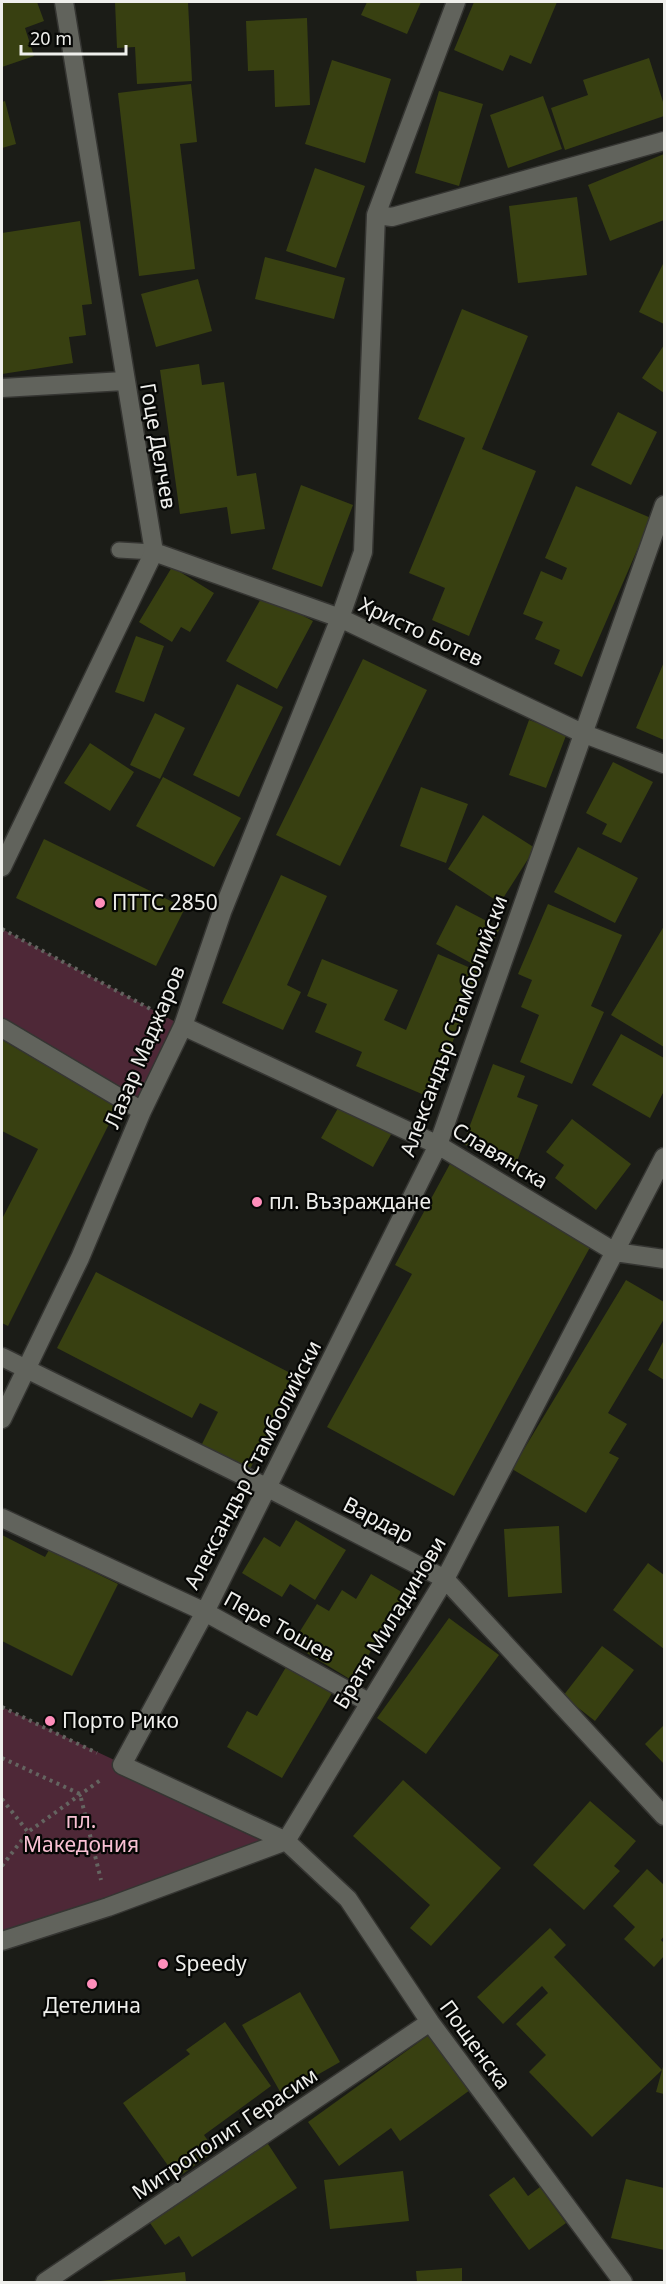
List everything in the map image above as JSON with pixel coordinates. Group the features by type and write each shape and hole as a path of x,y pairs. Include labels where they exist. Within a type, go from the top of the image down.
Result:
{"street":[{"name":"Гоце Делчев","path":"64,2 124,381 154,552"},
{"name":"Лазар Маджаров","path":"2,1419 80,1258 142,1111 183,1026 222,912 340,618 363,552 376,215 456,2"},
{"path":"376,215 392,217 664,141"},
{"path":"2,387 124,381"},
{"name":"Александър Стамболийски","path":"122,1765 205,1612 438,1145 664,505"},
{"path":"2,867 154,552"},
{"name":"Христо Ботев","path":"154,552 340,618 582,732 664,764"},
{"name":"Славянска","path":"183,1026 438,1145 615,1251 664,1259"},
{"path":"2,1028 142,1111"},
{"name":"Братя Миладинови","path":"286,1841 445,1579 664,1157"},
{"name":"Вардар","path":"2,1358 266,1487 445,1579 664,1816"},
{"name":"Пере Тошев","path":"2,1518 205,1612 370,1703"},
{"name":"Пощенска","path":"122,1765 286,1841 348,1899 430,2022 623,2283"},
{"path":"2,1941 108,1907 286,1841"},
{"name":"Митрополит Герасим","path":"45,2283 430,2022"}],"lane":[{"path":"119,550 154,552"}],"path":[{"path":"2,929 183,1026"},
{"path":"2,1707 122,1765 28,1832 2,1866"},
{"path":"2,1758 80,1794"},
{"path":"80,1794 108,1907"},
{"path":"2,1799 28,1832"}],"green space":[{"path":"2,929 183,1026 142,1111 2,1028"},
{"name":"пл. Македония","path":"2,1707 286,1841 2,1941"}],"building":[{"path":"2,2 37,2 44,21 25,28 34,56 2,67"},
{"path":"115,2 188,2 192,81 137,84 135,47 117,48"},
{"path":"367,2 421,2 407,34 361,15"},
{"path":"474,2 557,2 531,64 510,55 503,71 454,50"},
{"path":"307,18 310,105 275,107 274,70 248,71 246,21"},
{"path":"649,58 664,105 664,116 565,150 551,108 588,95 583,80"},
{"path":"332,60 391,79 365,163 305,144"},
{"path":"191,84 197,142 180,144 195,269 139,276 118,93"},
{"path":"439,91 483,104 459,186 415,173"},
{"path":"543,96 562,149 508,168 490,115"},
{"path":"5,101 16,144 2,148 2,102"},
{"path":"664,154 664,220 610,241 588,185"},
{"path":"315,168 365,186 336,268 286,251"},
{"path":"577,197 587,275 518,283 509,206"},
{"path":"80,221 92,304 82,305 86,335 69,337 73,363 2,374 2,233"},
{"path":"265,257 345,278 334,319 255,299"},
{"path":"664,262 664,324 639,312"},
{"path":"198,279 212,331 156,347 141,294"},
{"path":"462,309 528,336 482,449 536,471 469,636 432,620 445,588 409,573 465,438 418,419"},
{"path":"664,345 664,393 642,378"},
{"path":"199,364 202,385 224,382 237,476 256,473 265,529 231,534 227,507 180,514 160,370"},
{"path":"618,412 657,432 631,485 591,465"},
{"path":"301,485 353,505 322,587 272,569"},
{"path":"576,486 651,518 582,677 554,664 560,650 535,639 543,622 523,614 541,571 562,580 567,568 545,558"},
{"path":"172,567 214,593 190,632 181,627 172,642 139,622"},
{"path":"263,595 313,621 277,689 226,661"},
{"path":"136,636 164,646 144,702 115,692"},
{"path":"363,659 427,690 340,866 276,835"},
{"path":"664,662 664,740 636,728"},
{"path":"237,684 283,707 239,797 193,775"},
{"path":"155,713 185,728 160,779 130,765"},
{"path":"529,720 567,733 546,788 509,775"},
{"path":"90,743 134,772 110,811 64,783"},
{"path":"613,762 653,782 621,843 602,834 607,824 586,813"},
{"path":"163,777 241,818 214,867 136,826"},
{"path":"421,787 468,804 446,863 400,846"},
{"path":"483,815 535,848 500,903 448,869"},
{"name":"ПТТС 2850","path":"44,839 185,908 156,966 16,898"},
{"path":"578,847 638,878 615,923 554,892"},
{"path":"281,875 327,896 287,985 301,992 283,1030 222,1003"},
{"path":"548,904 622,935 591,1006 604,1012 572,1084 520,1062 539,1015 521,1007 532,980 518,974"},
{"path":"456,905 500,928 480,968 436,944"},
{"path":"664,926 664,1047 611,1015"},
{"path":"438,954 482,973 429,1097 356,1066 362,1052 315,1032 327,1004 307,996 322,959 398,990 384,1020 406,1030"},
{"path":"621,1034 664,1058 664,1091 650,1118 592,1085"},
{"path":"2,1040 118,1106 8,1326 2,1323 2,1219 38,1149 2,1131"},
{"path":"493,1064 525,1076 517,1097 538,1105 516,1164 463,1144"},
{"path":"341,1103 393,1131 373,1167 321,1138"},
{"path":"572,1119 631,1164 596,1210 555,1178 564,1165 546,1152"},
{"path":"451,1162 594,1240 454,1496 327,1427 412,1274 395,1265"},
{"path":"96,1272 298,1377 249,1471 201,1446 218,1412 200,1403 192,1418 57,1348"},
{"path":"626,1280 664,1302 664,1319 608,1413 627,1424 609,1453 619,1458 586,1513 512,1469"},
{"path":"664,1340 664,1380 648,1370"},
{"path":"296,1520 346,1550 315,1600 290,1584 282,1597 242,1573 264,1537 280,1547"},
{"path":"559,1526 562,1593 508,1597 504,1529"},
{"path":"2,1535 45,1557 49,1550 118,1584 72,1676 2,1641"},
{"path":"648,1563 664,1575 664,1649 613,1610"},
{"path":"371,1574 405,1594 353,1681 292,1644 317,1604 329,1611 342,1590 356,1599"},
{"path":"449,1618 499,1655 426,1754 377,1718"},
{"path":"602,1646 634,1670 595,1721 563,1696"},
{"path":"286,1667 332,1693 282,1778 227,1747 247,1711 257,1716"},
{"path":"664,1725 664,1764 645,1744"},
{"path":"403,1780 501,1868 431,1946 410,1928 430,1905 353,1836"},
{"path":"590,1801 636,1841 614,1866 620,1871 584,1910 533,1865"},
{"path":"647,1869 664,1885 664,1936 661,1940 664,1943 664,1956 654,1967 624,1939 635,1927 613,1906"},
{"path":"550,1928 566,1945 554,1957 662,2070 592,2137 529,2072 546,2055 516,2024 548,1993 542,1986 503,2024 477,1997"},
{"path":"300,1992 340,2062 282,2095 242,2025"},
{"path":"225,2022 271,2086 204,2135 215,2151 177,2178 123,2103 190,2054 186,2050"},
{"path":"430,2034 470,2090 400,2141 391,2128 339,2166 308,2122"},
{"path":"664,2063 664,2094 656,2092"},
{"path":"266,2141 297,2188 192,2257 179,2236 165,2245 148,2220"},
{"path":"403,2171 409,2221 330,2229 324,2180"},
{"path":"514,2177 528,2196 540,2187 566,2223 529,2250 489,2195"},
{"path":"626,2179 664,2188 664,2250 611,2238"},
{"path":"462,2268 462,2282 417,2282 416,2271"},
{"path":"185,2272 186,2282 100,2282 100,2281"}],"place":[{"name":"ПТТС 2850","path":"100,903"},
{"name":"пл. Възраждане","path":"257,1202"},
{"name":"Порто Рико","path":"50,1721"},
{"name":"Speedy","path":"163,1964"},
{"name":"Детелина","path":"92,1984"}]}
